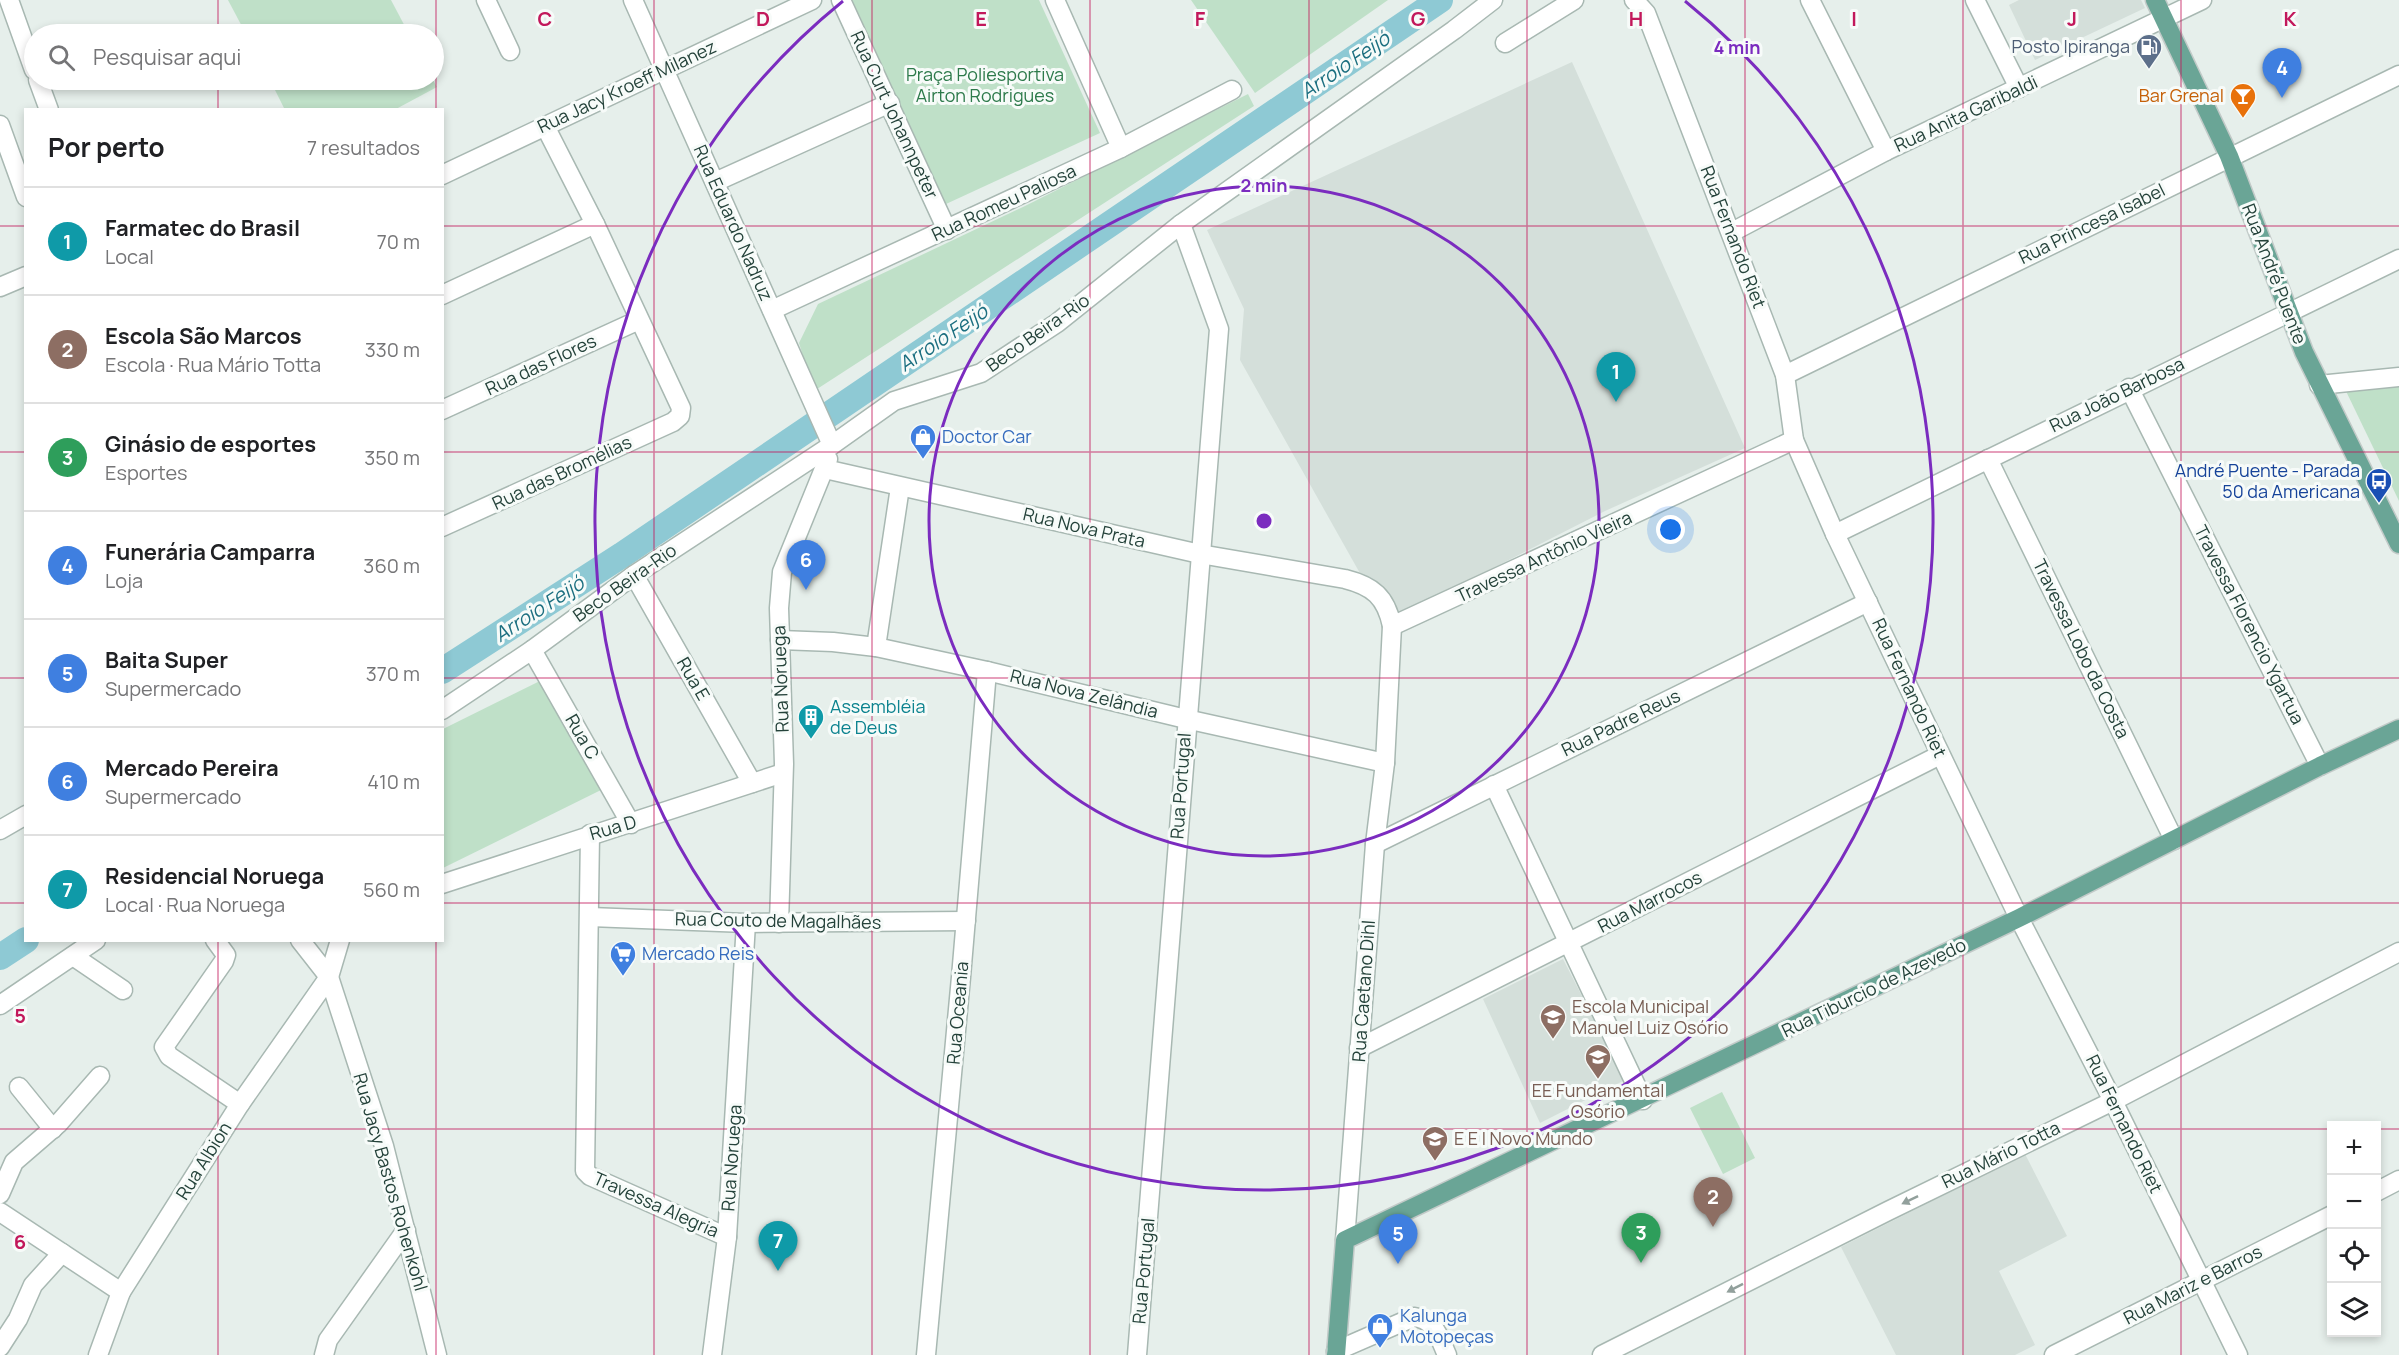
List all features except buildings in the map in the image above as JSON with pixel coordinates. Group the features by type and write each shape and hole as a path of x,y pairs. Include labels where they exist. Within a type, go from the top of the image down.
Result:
{"main road":[{"name":"Rua André Puente","path":"2155,0 2229,156 2288,314 2319,385 2399,544"},
{"name":"Rua Tiburcio de Azevedo","path":"1345,1240 1643,1100 2019,918 2320,766 2399,729"},
{"name":"Rua Caetano Dihl","path":"1336,1353 1345,1240"}],"street":[{"path":"9,0 24,42"},
{"path":"486,0 510,51"},
{"name":"Rua Eduardo Nadruz","path":"633,0 830,440"},
{"name":"Rua Jacy Kroeff Milanez","path":"444,174 812,0"},
{"name":"Rua Curt Johannpeter","path":"841,0 947,230"},
{"path":"1054,0 1120,148"},
{"name":"Beco Beira-Rio","path":"444,709 532,650 634,575 830,440 894,401 981,373 1057,323 1181,224 1493,0"},
{"path":"1505,43 1574,0"},
{"name":"Rua Fernando Riet","path":"1634,0 1646,13 1732,232 1785,375 1794,440 1835,534 2019,918 2113,1101 2238,1355"},
{"path":"1810,0 1886,151"},
{"path":"1975,0 2019,88"},
{"name":"Rua Anita Garibaldi","path":"1732,232 1886,151 2202,0"},
{"name":"Rua Princesa Isabel","path":"1785,375 2229,156 2399,75"},
{"path":"42,90 48,108"},
{"name":"Rua Romeu Paliosa","path":"772,310 1120,148 1232,90"},
{"path":"715,182 890,103"},
{"path":"0,125 24,191"},
{"path":"545,126 595,224 639,320"},
{"path":"444,294 595,224"},
{"name":"Rua Portugal","path":"1137,1355 1186,719 1219,329 1181,224"},
{"name":"Rua João Barbosa","path":"1835,534 2129,388 2399,259"},
{"path":"0,287 24,277"},
{"name":"Rua das Flores","path":"444,409 639,320"},
{"name":"Rua das Bromélias","path":"444,526 674,422 680,416 681,408 639,320"},
{"path":"2319,385 2399,377"},
{"name":"Travessa Florencio Ygartua","path":"2129,388 2320,766"},
{"name":"Rua Noruega","path":"779,923 783,772 779,608 782,572 825,469 830,440"},
{"name":"Travessa Antônio Vieira","path":"1392,626 1794,440"},
{"name":"Travessa Lobo da Costa","path":"1988,459 2174,840"},
{"name":"Rua Nova Prata","path":"825,469 1200,554 1366,584 1380,597 1389,612 1392,626"},
{"path":"876,647 900,487"},
{"name":"Rua E","path":"634,575 752,783"},
{"name":"Rua Padre Reus","path":"1375,844 1868,602"},
{"name":"Rua Caetano Dihl","path":"1345,1240 1375,844 1385,763 1392,626"},
{"name":"Rua Nova Zelândia","path":"780,640 833,642 876,647 987,670 1186,719 1385,763"},
{"name":"Rua C","path":"532,650 631,824"},
{"name":"Rua Oceania","path":"926,1355 987,670"},
{"name":"Rua Marrocos","path":"1359,1048 1940,755"},
{"name":"Rua D","path":"444,883 590,834 631,824 783,772"},
{"path":"1494,785 1643,1100"},
{"path":"0,830 24,816"},
{"path":"590,834 590,917"},
{"name":"Rua Couto de Magalhães","path":"590,917 746,924 966,921"},
{"name":"Travessa Alegria","path":"590,917 586,1173 727,1237"},
{"name":"Rua Noruega","path":"712,1355 727,1237 746,924"},
{"path":"0,1005 93,942"},
{"path":"216,942 226,955 224,961 164,1047 168,1056 240,1104"},
{"path":"302,942 329,976"},
{"name":"Rua Albion","path":"98,1355 121,1292 240,1104 329,976 339,942"},
{"name":"Rua Mário Totta","path":"1602,1355 2113,1101 2399,952"},
{"path":"73,956 123,990"},
{"name":"Rua Jacy Bastos Rohenkohl","path":"329,976 384,1146 436,1355"},
{"path":"0,1194 14,1162 53,1129 100,1076"},
{"path":"19,1087 53,1129"},
{"path":"2381,1189 2399,1180"},
{"path":"0,1212 121,1292"},
{"name":"Rua Mariz e Barros","path":"2054,1355 2327,1217"},
{"path":"324,1355 328,1340 406,1230"},
{"path":"0,1347 18,1319 33,1285 62,1253"},
{"path":"1336,1353 1414,1317 1426,1318 1434,1328 1447,1355"}],"shaded area":[{"path":"2019,0 2141,0 2145,8 2035,60 2009,5"},
{"path":"1572,62 1745,448 1605,511 1391,620 1366,584 1240,360 1244,309 1207,230"},
{"name":"Escola Municipal Manuel Luiz Osório","path":"1563,959 1625,1080 1540,1123 1483,999"},
{"path":"2025,1154 2067,1236 1999,1271 2035,1345 2015,1355 1896,1355 1841,1247"}],"green space":[{"path":"228,0 391,0 404,24 241,24"},
{"name":"Praça Poliesportiva Airton Rodrigues","path":"852,0 1039,0 1100,133 946,204"},
{"path":"1191,0 1388,0 1255,93"},
{"path":"275,90 431,90 398,108 284,108"},
{"path":"1248,94 1254,106 814,391 799,343 818,304 1023,207"},
{"path":"2399,384 2399,501 2344,387"},
{"path":"546,678 601,790 444,868 444,729"},
{"path":"1722,1092 1755,1158 1723,1174 1690,1108"}],"waterway":[{"name":"Arroio Feijó","path":"444,670 622,555 1440,0"},
{"name":"Arroio Feijó","path":"0,957 24,941"}],"place":[{"name":"Posto Ipiranga","path":"2149,70"},
{"name":"Funerária Camparra","path":"2282,98"},
{"name":"Bar Grenal","path":"2243,119"},
{"name":"Farmatec do Brasil","path":"1616,402"},
{"name":"Doctor Car","path":"923,460"},
{"name":"André Puente - Parada 50 da Americana","path":"2379,504"},
{"name":"Mercado Pereira","path":"806,590"},
{"name":"Assembléia de Deus","path":"811,740"},
{"name":"Mercado Reis","path":"623,977"},
{"name":"Escola Municipal Manuel Luiz Osório","path":"1553,1040"},
{"name":"EE Fundamental Osório","path":"1598,1080"},
{"name":"E E I Novo Mundo","path":"1435,1162"},
{"name":"Escola São Marcos","path":"1713,1227"},
{"name":"Ginásio de esportes","path":"1641,1263"},
{"name":"Baita Super","path":"1398,1264"},
{"name":"Residencial Noruega","path":"778,1271"},
{"name":"Kalunga Motopeças","path":"1380,1349"}]}
